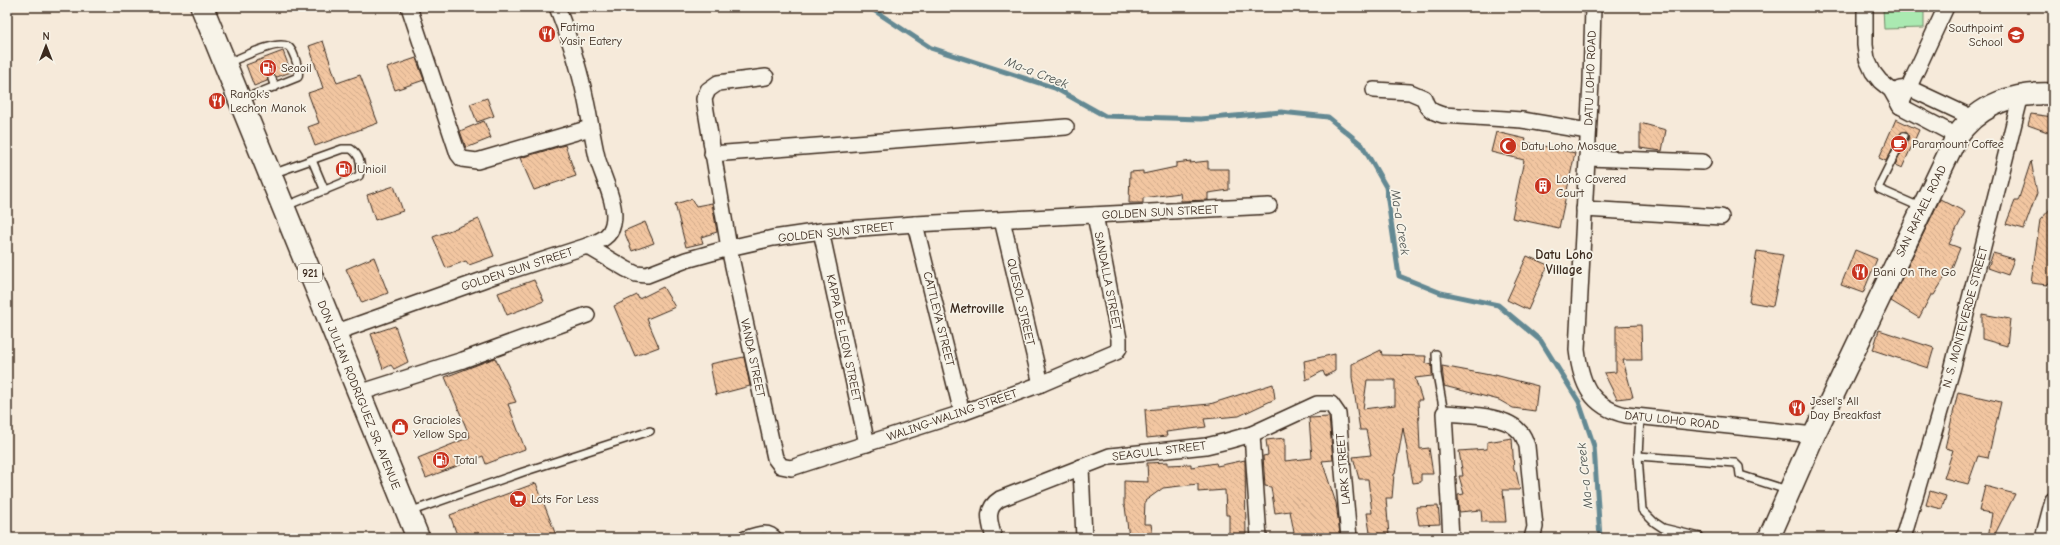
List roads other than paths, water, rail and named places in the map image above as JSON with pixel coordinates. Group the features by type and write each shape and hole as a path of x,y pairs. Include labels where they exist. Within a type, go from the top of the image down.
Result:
{"main road":[{"name":"DON JULIAN RODRIGUEZ SR. AVENUE","path":"202,7 418,538"},
{"name":"SAN RAFAEL ROAD","path":"1769,538 1814,434 1957,136 1973,118 1989,107 2021,95 2053,94"}],"street":[{"path":"409,7 462,159 477,161 590,128"},
{"path":"557,7 569,38 580,74 590,128 614,213 614,223 610,232 605,238 587,246"},
{"name":"DATU LOHO ROAD","path":"1593,7 1577,350 1583,381 1591,395 1602,406 1614,412 1640,417 1814,434"},
{"path":"1865,7 1865,45 1867,59 1880,81 1891,90 1900,106 1957,136"},
{"path":"1900,106 1946,7"},
{"name":"VANDA STREET","path":"766,77 718,83 708,90 704,99 712,154 729,248 775,458 781,466"},
{"path":"1891,90 1909,88 1973,118"},
{"path":"1374,90 1417,93 1424,98 1426,106 1432,112 1443,115 1522,120 1588,131"},
{"name":"N. S. MONTEVERDE STREET","path":"1903,538 1952,370 2021,95"},
{"path":"712,154 1066,127"},
{"path":"1587,158 1703,162"},
{"name":"GOLDEN SUN STREET","path":"334,333 494,276 587,246 626,270 636,274 647,275 686,260 729,248 773,238 821,231 915,224 1269,206"},
{"path":"1584,209 1721,216"},
{"name":"SANDALLA STREET","path":"1095,215 1119,339 1119,348"},
{"name":"QUESOL STREET","path":"1002,220 1041,384"},
{"name":"CATTLEYA STREET","path":"915,224 962,413"},
{"name":"KAPPA DE LEON STREET","path":"821,231 867,444"},
{"path":"359,393 463,360 587,314"},
{"name":"WALING-WALING STREET","path":"781,466 791,468 962,413 1041,384 1111,355 1119,348"},
{"name":"SEAGULL STREET","path":"994,538 988,518 990,509 1000,499 1110,456 1206,446 1252,434 1317,404 1331,404"},
{"name":"LARK STREET","path":"1331,404 1338,414 1349,538"},
{"path":"1451,538 1444,413 1476,416 1504,422 1518,430 1524,437 1535,527 1532,538"},
{"path":"1252,434 1259,538"},
{"path":"1081,467 1084,538"},
{"path":"2043,538 2053,500"}],"lane":[{"path":"225,64 261,50 282,44 290,48 293,54 298,68 298,77 240,101"},
{"path":"261,50 264,58"},
{"path":"272,79 275,87"},
{"path":"1904,136 1878,186 1879,189 1922,208"},
{"path":"270,174 342,150 351,149 360,159 361,169 359,176 283,207"},
{"path":"312,160 325,191"},
{"path":"1436,354 1436,374 1444,413"},
{"path":"1640,417 1638,456 1642,510 1654,522 1664,528 1700,537"},
{"path":"407,513 523,472 650,431"},
{"path":"1638,456 1735,463 1739,467 1740,475 1789,491"},
{"path":"736,538 759,530 768,529 774,531 780,538"}],"waterway":[{"name":"Ma-a Creek","path":"869,7 931,48 1055,88 1105,116 1201,119 1281,112 1328,117 1362,145 1386,187 1399,276 1441,293 1498,305 1541,341 1579,402 1594,446 1600,538"}],"place":[{"name":"Fatima Yasir Eatery","path":"547,34"},
{"name":"Southpoint School","path":"2016,35"},
{"name":"Seaoil","path":"268,68"},
{"name":"Ranok's Lechon Manok","path":"217,101"},
{"name":"Paramount Coffee","path":"1899,144"},
{"name":"Datu Loho Mosque","path":"1508,146"},
{"name":"Unioil","path":"344,169"},
{"name":"Loho Covered Court","path":"1543,186"},
{"name":"Bani On The Go","path":"1860,272"},
{"name":"Jesel's All Day Breakfast","path":"1797,408"},
{"name":"Gracioles Yellow Spa","path":"400,427"},
{"name":"Total","path":"441,460"},
{"name":"Lots For Less","path":"518,499"}],"district":[{"name":"Datu Loho Village","path":"1564,262"},
{"name":"Metroville","path":"977,308"}]}
